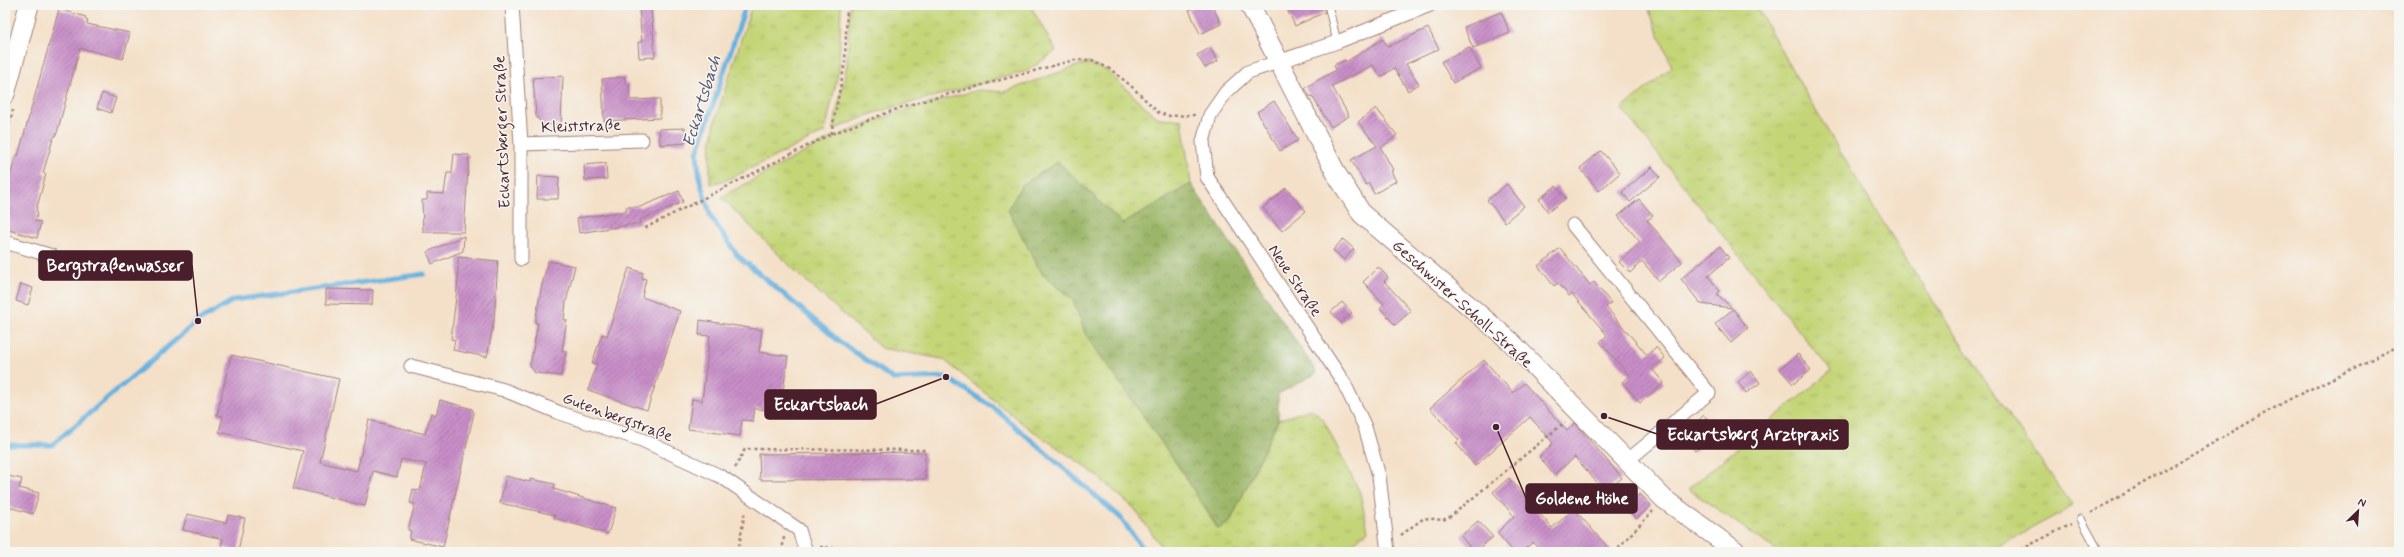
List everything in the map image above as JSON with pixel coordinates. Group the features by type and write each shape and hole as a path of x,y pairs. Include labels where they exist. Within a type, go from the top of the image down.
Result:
{"street":[{"path":"5,94 29,5"},
{"name":"Eckartsberger Straße","path":"512,5 521,144 522,259"},
{"name":"Geschwister-Scholl-Straße","path":"1250,5 1336,175 1362,214 1510,342 1664,499 1737,552"},
{"name":"Neue Straße","path":"1388,550 1379,476 1365,427 1344,383 1207,177 1203,142 1210,115 1226,92 1248,72 1279,63 1337,42 1430,5"},
{"name":"Kleiststraße","path":"521,144 642,140"},
{"path":"1573,225 1708,393 1627,461"},
{"path":"5,242 52,256"},
{"name":"Gutenbergstraße","path":"410,366 504,390 560,413 642,440 728,481 748,494 799,530 805,549"}],"lane":[{"path":"1328,5 1337,42"},
{"path":"2081,520 2099,552"}],"path":[{"path":"830,134 845,63 846,5"},
{"path":"645,228 830,134 905,106 1074,60 1092,60 1110,69 1159,113 1170,116 1210,115"},
{"path":"2016,552 2081,520 2288,400 2399,346"},
{"path":"1388,550 1424,518 1443,520 1451,516 1578,410"},
{"path":"728,481 745,449 926,450"},
{"path":"738,552 748,494"},
{"path":"1614,552 1664,499"},
{"path":"805,549 880,552"}],"green space":[{"path":"752,5 841,5 839,69 825,132 727,180 710,184 710,151 715,121"},
{"path":"850,5 1030,5 1056,51 1027,71 874,113 833,130 847,64"},
{"path":"1647,5 1756,5 1829,134 1907,260 1988,385 2073,506 1988,552 1779,552 1688,489 1831,371 1622,109 1672,67"},
{"path":"1088,62 1107,71 1159,118 1182,120 1191,184 1123,224 1058,162 1022,185 1008,210 1043,275 1073,300 1086,335 1181,470 1218,529 1230,522 1278,420 1311,409 1323,419 1360,493 1368,531 1343,552 1165,552 1134,508 1086,467 1027,427 943,359 881,348 794,270 721,197 829,139 901,111 978,90 1004,92"},
{"path":"1058,162 1123,224 1191,184 1317,373 1278,394 1278,420 1230,522 1218,529 1181,470 1086,335 1073,300 1043,275 1008,210 1022,185"}],"building":[{"path":"1199,5 1212,5 1221,24 1200,34 1189,10"},
{"path":"1285,5 1323,5 1325,12 1295,26"},
{"path":"651,7 655,57 639,58 638,42 642,42 639,8"},
{"path":"59,9 86,17 85,19 88,20 87,24 130,33 123,59 80,48 57,133 53,139 43,173 46,174 36,211 38,212 35,221 41,222 37,238 5,229 5,195 16,155 18,156"},
{"path":"1501,12 1510,33 1473,48 1464,27"},
{"path":"1428,28 1439,49 1406,64 1419,84 1408,91 1394,68 1381,77 1373,65 1332,86 1349,116 1331,127 1312,96 1310,97 1305,88 1336,70 1334,65 1345,60 1346,62 1383,39 1388,47"},
{"path":"1469,47 1481,68 1453,83 1441,62"},
{"path":"1210,48 1218,61 1205,68 1197,55"},
{"path":"563,76 561,124 543,125 536,116 533,78"},
{"path":"625,77 625,83 629,84 630,100 660,99 660,118 604,121 602,79"},
{"path":"102,93 116,98 111,113 97,108"},
{"path":"1274,101 1298,140 1280,151 1257,112"},
{"path":"1376,108 1397,135 1381,148 1393,170 1391,171 1396,181 1374,194 1369,183 1366,185 1351,160 1377,146 1358,122"},
{"path":"685,128 686,143 660,145 659,129"},
{"path":"1601,151 1620,173 1599,191 1580,168"},
{"path":"454,154 469,155 464,232 423,232 422,200 427,200 427,193 444,194 447,173 452,173"},
{"path":"606,163 607,179 585,180 584,165"},
{"path":"1652,167 1660,177 1630,202 1622,192"},
{"path":"538,176 559,177 558,199 537,199"},
{"path":"1507,184 1524,206 1505,222 1487,200"},
{"path":"1556,186 1566,198 1548,212 1539,199"},
{"path":"1286,188 1306,211 1282,231 1263,208"},
{"path":"679,191 683,202 640,220 641,223 579,233 577,218 627,211 626,207 640,207"},
{"path":"1639,199 1653,216 1647,220 1682,262 1659,281 1642,261 1630,273 1619,262 1640,242 1618,216"},
{"path":"464,236 463,251 432,264 427,252"},
{"path":"1343,239 1354,249 1344,260 1333,250"},
{"path":"1720,246 1729,258 1708,276 1720,291 1717,294 1732,308 1701,304 1681,279"},
{"path":"1560,248 1590,285 1594,282 1611,303 1606,307 1647,355 1656,347 1665,358 1652,369 1664,383 1640,403 1622,382 1630,376 1600,342 1607,335 1572,294 1569,296 1558,283 1554,286 1538,266"},
{"path":"458,257 498,261 494,320 487,357 453,350 455,340 451,339 458,280"},
{"path":"548,261 575,266 566,302 564,320 567,320 562,351 566,351 561,376 535,373 530,366 538,323 535,323"},
{"path":"1378,267 1388,277 1384,281 1411,311 1395,325 1380,308 1384,304 1363,282"},
{"path":"629,268 643,273 642,278 646,279 642,297 680,311 647,410 588,390 597,364 592,363 602,334 607,336"},
{"path":"21,284 33,288 28,305 16,301"},
{"path":"326,289 373,290 372,305 326,304"},
{"path":"1342,302 1352,313 1341,323 1331,312"},
{"path":"1733,309 1748,328 1731,343 1715,324"},
{"path":"700,320 762,330 759,352 788,356 780,413 755,408 753,421 742,420 740,436 688,429 692,399 702,401 710,336 699,335"},
{"path":"1798,354 1811,370 1793,384 1780,369"},
{"path":"231,355 339,379 320,462 357,471 369,420 425,434 431,413 436,415 440,400 472,409 474,413 443,547 409,539 411,531 408,530 415,504 410,503 413,489 420,491 426,464 401,459 397,477 373,471 365,506 293,488 303,451 219,432 223,416 217,415"},
{"path":"1484,360 1513,393 1524,383 1567,431 1575,423 1622,478 1605,492 1575,457 1554,475 1539,457 1553,443 1530,417 1475,466 1456,443 1459,440 1430,408"},
{"path":"1751,371 1760,383 1746,393 1738,382"},
{"path":"1704,415 1717,432 1695,451 1682,437"},
{"path":"925,452 925,479 760,480 759,454"},
{"path":"8,476 22,479 19,488 39,493 33,514 5,506 5,477 7,478"},
{"path":"506,476 530,482 530,479 555,484 554,489 616,508 608,534 554,518 555,515 500,503"},
{"path":"1509,478 1552,528 1574,509 1612,552 1542,552 1533,542 1521,552 1514,552 1497,533 1514,516 1493,492"},
{"path":"1640,494 1651,505 1637,519 1625,508"},
{"path":"187,514 226,523 228,515 245,518 238,551 221,547 223,539 183,530"},
{"path":"1478,521 1493,537 1474,552 1461,536"}],"waterway":[{"name":"Eckartsbach","path":"746,5 697,153 700,181 711,217 737,255 839,341 893,379 946,377 994,408 1120,517 1145,552"},
{"path":"5,445 52,445 198,321 234,300 424,274"}],"place":[{"name":"Bergstraßenwasser","path":"198,321"},
{"name":"Eckartsbach","path":"946,377"},
{"name":"Eckartsberg Arztpraxis","path":"1604,416"},
{"name":"Goldene Höhe","path":"1496,427"}]}
